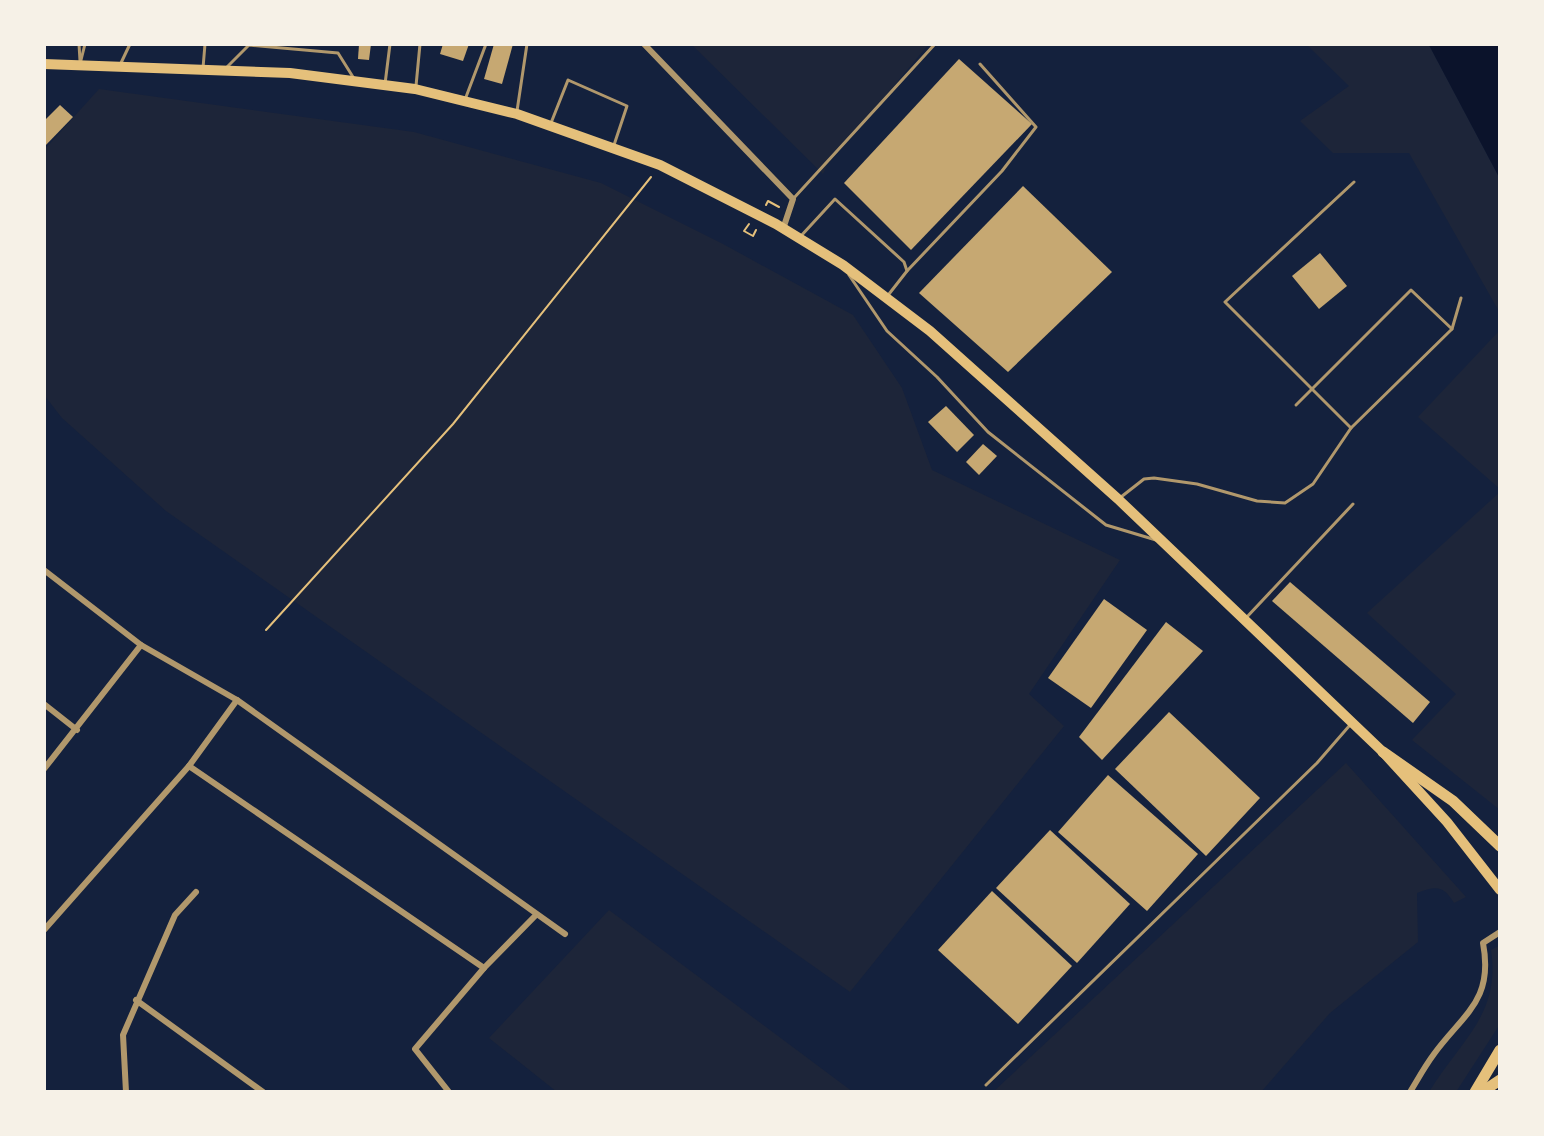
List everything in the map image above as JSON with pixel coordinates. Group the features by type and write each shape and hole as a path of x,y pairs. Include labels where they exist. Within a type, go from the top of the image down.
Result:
{"highway":[{"path":"44,64 226,69 355,80 465,100 517,114 660,165 783,229 843,265 887,297 1118,499 1383,752 1447,822 1500,890"},
{"path":"1383,752 1453,801 1500,846"},
{"path":"1475,1092 1500,1050"},
{"path":"1482,1092 1500,1080"}],"street":[{"path":"644,44 793,199 783,229"},
{"path":"44,570 141,645 237,700 535,916 565,934"},
{"path":"44,769 141,645"},
{"path":"44,930 189,766 237,700"},
{"path":"44,704 77,730"},
{"path":"189,766 484,968"},
{"path":"126,1092 123,1035 175,915 196,892"},
{"path":"449,1092 415,1049 484,968 535,916"},
{"path":"1410,1092 1435,1052 1468,1018 1483,989 1486,960 1483,943 1500,932"},
{"path":"136,1000 263,1092"}],"lane":[{"path":"79,44 80,65"},
{"path":"80,65 85,44"},
{"path":"120,65 130,44"},
{"path":"203,68 205,44"},
{"path":"385,84 390,44"},
{"path":"415,89 420,44"},
{"path":"465,100 486,44"},
{"path":"517,114 527,44"},
{"path":"793,199 935,44"},
{"path":"226,69 249,45 279,46 338,53 355,80"},
{"path":"887,297 907,271 1002,171 1036,127 980,64"},
{"path":"550,127 568,80 627,106 613,149"},
{"path":"1351,428 1225,302 1354,182"},
{"path":"798,239 835,199 904,262 907,271"},
{"path":"843,265 887,331 937,377 988,432 1106,525 1162,542"},
{"path":"1296,405 1411,290 1452,329"},
{"path":"1118,499 1144,479 1154,478 1197,484 1257,501 1285,503 1313,484 1351,428 1452,329 1461,298"},
{"path":"1245,619 1353,504"},
{"path":"986,1085 1317,763 1353,722"}],"path":[{"path":"266,630 453,424 660,165"},
{"path":"768,201 783,210"},
{"path":"744,231 753,236"}],"shaded area":[{"path":"691,44 929,44 828,164 823,174"},
{"path":"1306,44 1428,44 1500,179 1500,313 1409,153 1333,153 1300,121 1349,86"},
{"path":"1428,44 1500,44 1500,179 1430,47"},
{"path":"99,89 414,132 601,183 723,244 853,315 902,388 932,470 1120,560 1029,694 1064,726 850,992 166,511 62,418 44,395 44,150"},
{"path":"1500,330 1500,489 1418,417"},
{"path":"1500,492 1500,810 1412,740 1456,694 1367,613"},
{"path":"1346,763 1466,897 1454,903 1442,890 1429,889 1417,893 1418,942 1330,1013 1261,1092 993,1092"},
{"path":"609,910 853,1092 557,1092 489,1038"},
{"path":"1500,945 1500,1024 1456,1092 1429,1092 1484,1010 1490,993 1491,950"}],"building":[{"path":"359,44 371,44 369,60 358,59"},
{"path":"443,44 469,44 463,61 440,54"},
{"path":"494,44 513,44 502,84 484,79"},
{"path":"959,59 1032,124 911,250 844,183"},
{"path":"60,105 73,117 44,147 44,121"},
{"path":"1023,186 1112,272 1008,372 919,293"},
{"path":"1320,253 1347,286 1319,309 1292,276"},
{"path":"946,406 974,435 957,452 928,422"},
{"path":"983,444 997,456 979,475 966,462"},
{"path":"1290,582 1430,702 1413,723 1272,601"},
{"path":"1104,599 1147,630 1091,708 1048,678"},
{"path":"1166,622 1203,651 1102,760 1079,737"},
{"path":"1169,712 1260,798 1206,856 1115,769"},
{"path":"1108,775 1198,854 1147,911 1058,832"},
{"path":"1050,830 1130,904 1077,963 996,888"},
{"path":"992,891 1072,966 1018,1024 938,950"}]}
